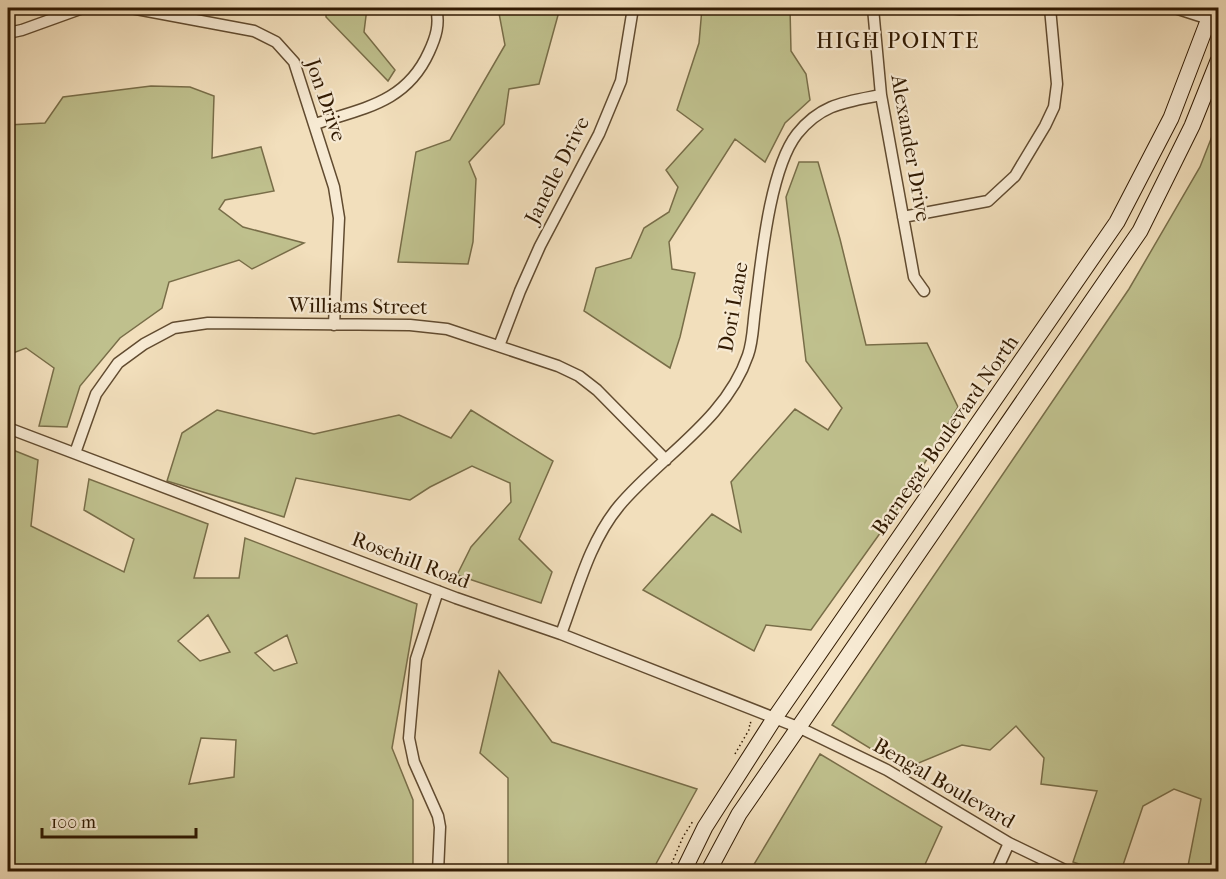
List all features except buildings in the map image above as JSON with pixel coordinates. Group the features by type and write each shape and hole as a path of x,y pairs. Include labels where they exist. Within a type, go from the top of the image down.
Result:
{"street":[{"path":"8,33 83,8"},
{"name":"Jon Drive","path":"131,8 174,12 254,31 276,42 294,62 334,187 339,218 334,325"},
{"path":"315,124 382,102 397,94 410,83 421,69 434,40 438,27 436,8"},
{"name":"Janelle Drive","path":"499,346 540,246 599,134 621,81 633,8"},
{"name":"Alexander Drive","path":"873,8 881,95 914,277 924,291"},
{"path":"947,8 1002,8"},
{"path":"903,217 988,201 1015,176 1054,107 1057,84 1050,8"},
{"path":"1175,8 1211,13"},
{"name":"Barnegat Boulevard North","path":"683,872 705,827 774,719 1118,222 1171,118 1211,13"},
{"path":"708,872 739,814 1140,231 1192,126 1218,61"},
{"name":"Dori Lane","path":"561,634 605,525 620,505 714,414 733,385 748,355 765,236 778,178 786,154 796,135 817,114 841,103 881,95"},
{"name":"Williams Street","path":"75,453 96,394 118,363 144,344 174,328 208,323 430,326 447,329 558,366 579,376 597,390 666,460"},
{"name":"Rosehill Road","path":"8,428 438,591 561,634 800,728"},
{"path":"438,591 416,660 409,738 414,762 438,816 440,828 438,872"},
{"name":"Bengal Boulevard","path":"800,728 887,770 1009,843 1069,872"},
{"path":"996,872 1009,843"}],"path":[{"path":"744,736 750,728 749,723 753,722"}],"green space":[{"path":"326,8 367,8 364,32 395,70 388,81 326,17"},
{"path":"498,8 560,8 539,84 509,89 504,124 469,162 476,179 473,242 468,264 398,262 416,152 450,140 505,45"},
{"path":"702,8 790,8 791,51 806,74 810,100 785,123 765,162 735,139 669,242 672,269 695,273 670,368 584,311 596,268 631,258 644,228 669,212 678,187 666,170 703,129 677,110 699,43"},
{"path":"151,86 190,87 214,96 212,158 261,147 274,191 225,200 219,209 243,227 304,243 252,269 239,260 169,282 162,308 120,338 80,386 67,427 39,426 54,368 26,348 8,355 8,125 45,123 63,97"},
{"path":"1218,121 1218,871 1187,871 1201,799 1174,789 1143,806 1121,871 1099,871 1073,862 1097,791 1041,784 1044,758 1016,726 990,750 962,745 904,769 832,725 1129,289 1200,167"},
{"path":"799,162 818,162 866,345 927,343 958,407 898,508 811,630 766,625 754,651 643,590 712,514 741,532 731,482 795,409 828,430 842,408 806,361 786,197"},
{"path":"217,410 314,434 399,415 451,438 471,410 553,461 519,539 552,572 541,603 457,575 471,547 511,502 510,483 472,466 410,500 296,478 284,517 167,481 182,433"},
{"path":"8,448 38,460 31,526 124,572 134,539 84,510 89,479 208,524 194,578 239,578 245,538 417,604 392,748 413,800 413,871 8,871","holes":["208,615 230,652 200,661 178,641","287,635 297,663 274,671 255,653","201,738 236,740 234,777 189,784"]},
{"path":"499,671 552,742 697,789 652,871 508,871 508,778 480,753"},
{"path":"820,754 942,827 922,871 750,871"}],"district":[{"name":"HIGH POINTE","path":"898,41"}]}
